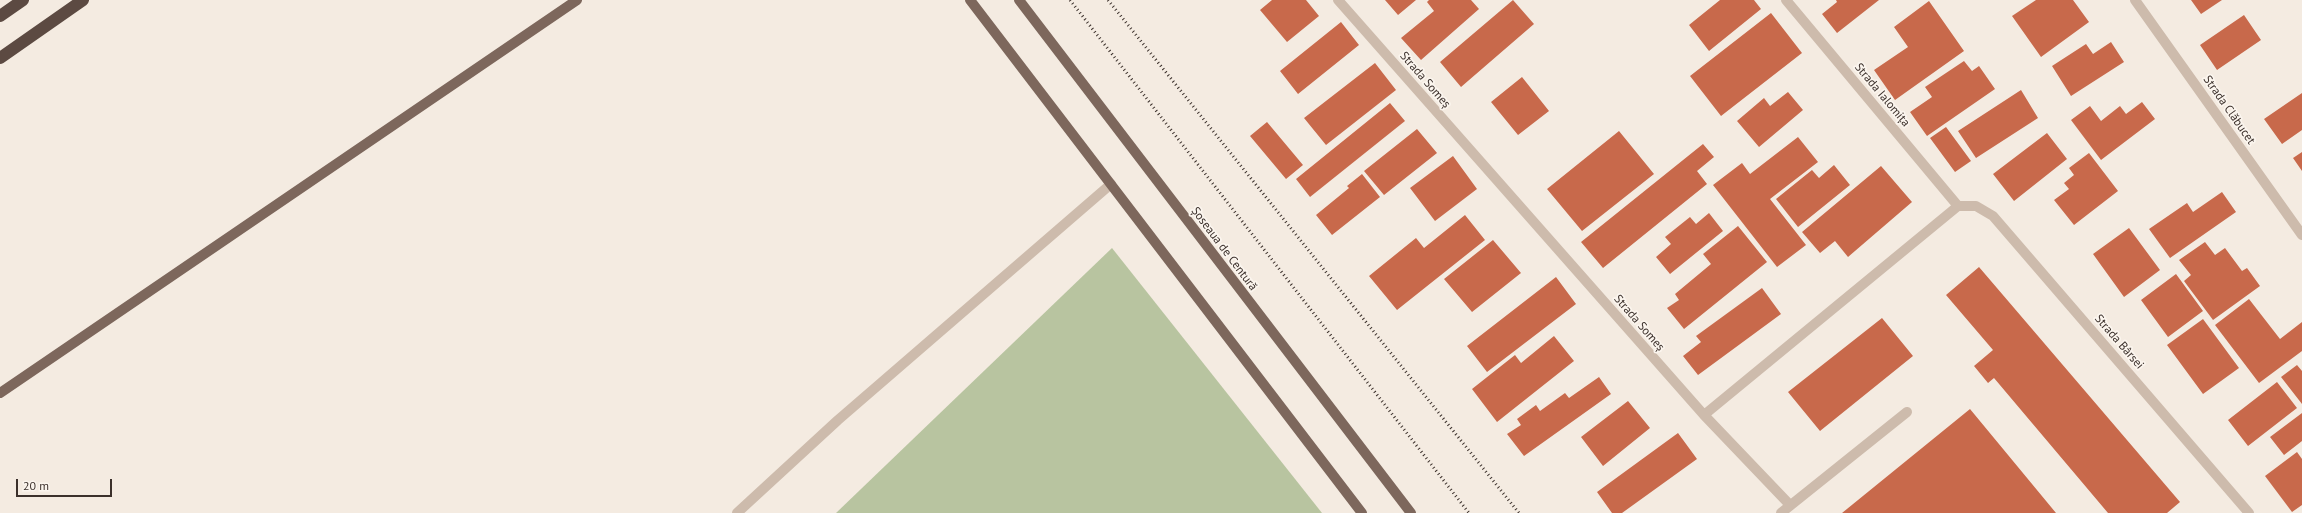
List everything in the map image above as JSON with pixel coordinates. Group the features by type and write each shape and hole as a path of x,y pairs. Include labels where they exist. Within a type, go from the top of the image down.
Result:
{"highway":[{"path":"0,16 23,0"},
{"path":"0,58 83,0"}],"main road":[{"path":"0,393 577,0"},
{"path":"970,0 1362,513"},
{"name":"Șoseaua de Centură","path":"1018,0 1411,513"}],"street":[{"name":"Strada Someș","path":"1338,0 1704,416 1790,505"},
{"name":"Strada Ialomița","path":"1786,0 1958,206"},
{"name":"Strada Clăbucet","path":"2135,0 2302,235"},
{"path":"737,513 838,420 1111,184"},
{"path":"1704,416 1958,206"},
{"name":"Strada Bârsei","path":"1958,206 1976,206 1993,216 2249,513"},
{"path":"1780,513 1907,412"}],"green space":[{"path":"1112,248 1322,513 836,513"}],"building":[{"path":"1272,0 1306,0 1319,16 1287,42 1260,10"},
{"path":"1385,0 1416,0 1398,15"},
{"path":"1429,0 1471,0 1479,9 1421,60 1401,38 1434,11 1427,2"},
{"path":"1513,0 1534,24 1461,87 1440,62"},
{"path":"1720,0 1754,0 1761,9 1709,51 1689,25"},
{"path":"1836,0 1879,0 1837,33 1822,14 1837,2"},
{"path":"2036,0 2073,0 2089,22 2041,57 2012,16"},
{"path":"2191,0 2222,0 2201,14"},
{"path":"1929,1 1964,51 1895,100 1874,70 1908,47 1894,27"},
{"path":"1771,13 1802,53 1721,116 1690,76"},
{"path":"2244,15 2261,40 2217,70 2200,45"},
{"path":"1341,22 1359,45 1298,94 1280,71"},
{"path":"2111,42 2124,62 2071,96 2052,66 2086,44 2093,54"},
{"path":"1964,61 1972,71 1979,66 1995,89 1927,136 1910,112 1932,97 1925,87"},
{"path":"1375,63 1396,90 1326,145 1304,118"},
{"path":"1522,77 1549,111 1518,135 1491,102"},
{"path":"2021,90 2038,118 1976,158 1958,131"},
{"path":"1788,92 1803,110 1759,147 1737,121 1764,98 1770,106"},
{"path":"2302,93 2302,130 2282,144 2264,119"},
{"path":"2142,102 2155,119 2101,160 2071,120 2090,106 2101,121 2120,106 2126,114"},
{"path":"1390,103 1405,121 1310,197 1296,179"},
{"path":"1267,122 1303,165 1286,179 1250,136"},
{"path":"1946,127 1971,161 1955,172 1930,138"},
{"path":"1417,129 1437,153 1384,195 1364,171"},
{"path":"1619,131 1654,174 1582,231 1547,189"},
{"path":"2047,133 2067,159 2014,201 1993,174"},
{"path":"1798,137 1818,162 1770,199 1806,245 1777,267 1713,185 1742,163 1750,174"},
{"path":"1703,144 1714,157 1697,171 1707,184 1603,268 1581,242"},
{"path":"2302,152 2302,171 2293,158"},
{"path":"2089,153 2118,191 2074,225 2054,200 2069,189 2064,183 2074,175 2069,168"},
{"path":"1453,156 1477,189 1435,221 1410,188"},
{"path":"1834,165 1850,185 1798,227 1776,199 1812,170 1819,178"},
{"path":"1881,166 1912,202 1848,257 1835,241 1820,253 1802,232"},
{"path":"1362,174 1380,197 1332,235 1316,215 1349,188 1347,186"},
{"path":"2222,192 2236,212 2170,258 2149,229 2187,203 2193,212"},
{"path":"1709,213 1723,231 1670,274 1656,257 1671,244 1665,237 1690,217 1696,224"},
{"path":"1465,215 1485,240 1397,310 1369,276 1416,238 1424,248"},
{"path":"1738,226 1767,262 1684,329 1667,308 1679,300 1675,294 1711,264 1703,254"},
{"path":"2129,228 2160,270 2124,297 2093,254"},
{"path":"1493,240 1521,273 1472,312 1444,279"},
{"path":"2205,242 2215,255 2225,248 2242,271 2247,268 2260,286 2213,320 2184,281 2191,275 2179,260"},
{"path":"1979,267 2180,502 2167,513 2108,513 1994,378 1988,383 1974,366 1993,350 1946,295"},
{"path":"2176,274 2203,311 2168,337 2141,300"},
{"path":"1556,277 1576,304 1487,372 1467,346"},
{"path":"1762,288 1781,314 1698,375 1683,356 1701,342 1696,336"},
{"path":"2249,299 2280,339 2302,322 2302,351 2259,383 2215,325"},
{"path":"1882,318 1913,356 1820,431 1788,392"},
{"path":"2203,319 2239,368 2203,394 2167,345"},
{"path":"1554,336 1574,361 1497,422 1472,389 1515,355 1521,363"},
{"path":"2297,365 2302,371 2302,404 2281,377"},
{"path":"1599,377 1611,394 1524,456 1507,434 1521,425 1517,419 1536,405 1540,411 1565,393 1569,398"},
{"path":"2277,382 2297,408 2248,446 2228,420"},
{"path":"1628,401 1650,428 1603,466 1581,437"},
{"path":"1970,409 2056,513 1842,513"},
{"path":"2302,413 2302,441 2284,455 2270,437"},
{"path":"1678,433 1697,459 1622,513 1612,513 1597,492"},
{"path":"2297,452 2302,459 2302,505 2292,512 2265,476"}],"railway":[{"path":"1070,0 1469,513"},
{"path":"1108,0 1519,513"}]}
